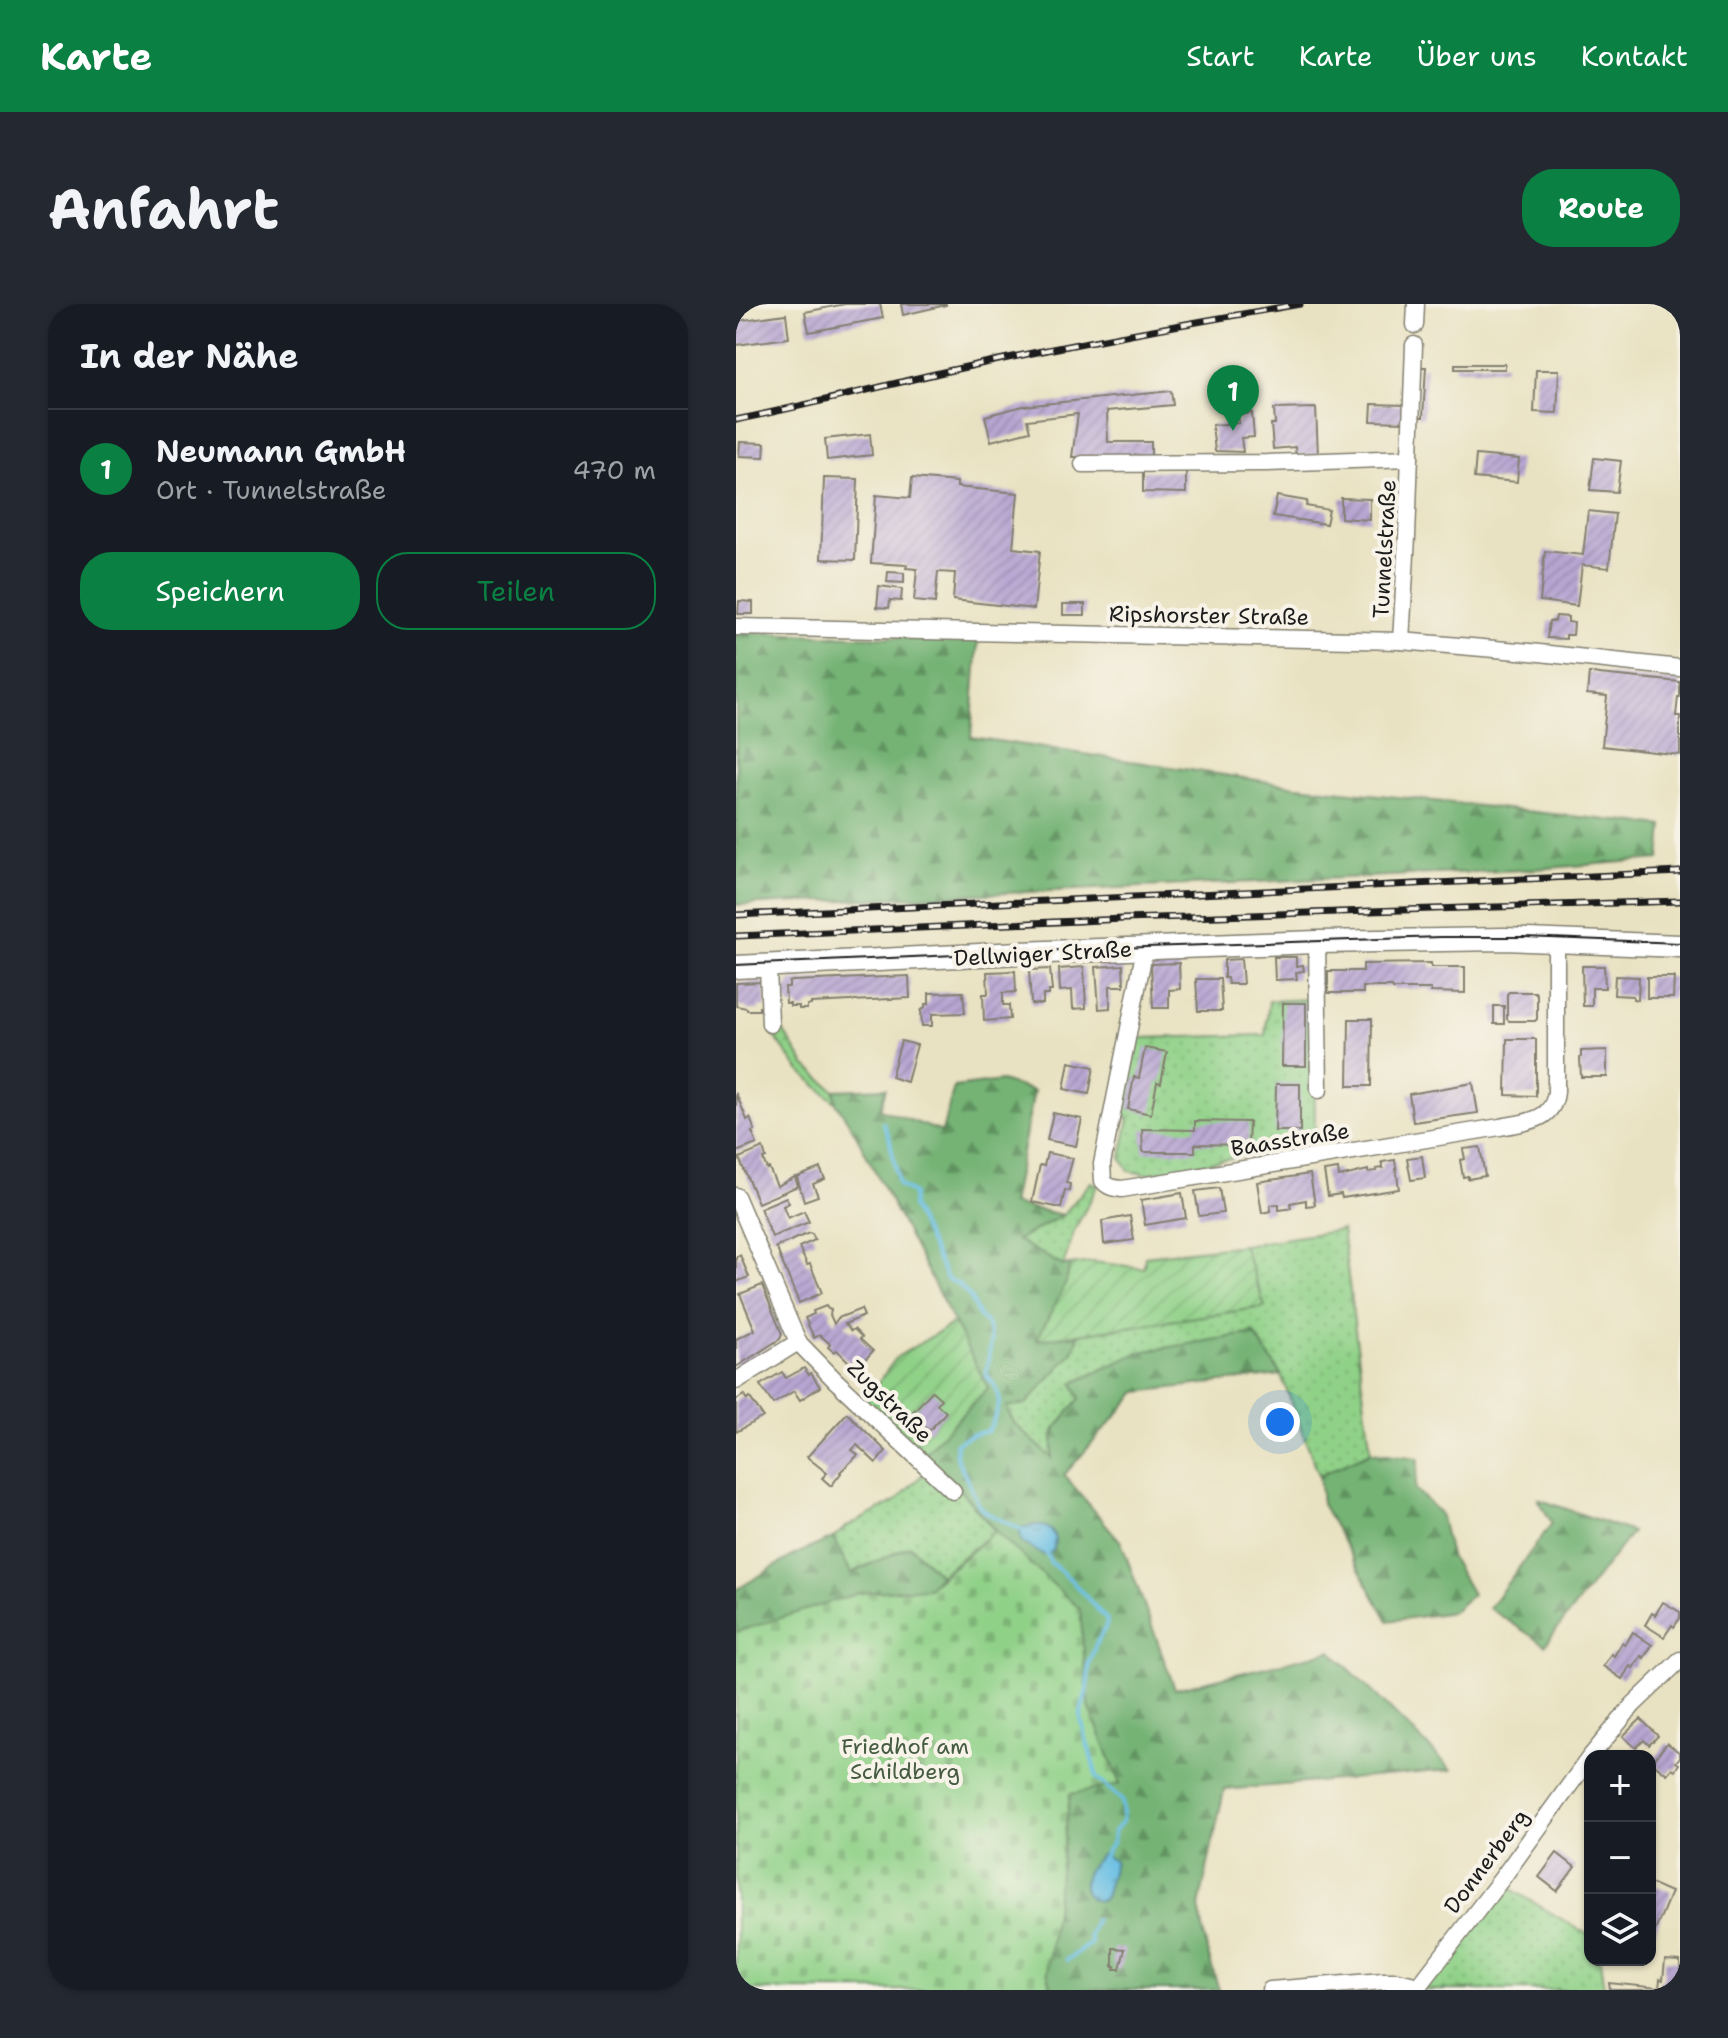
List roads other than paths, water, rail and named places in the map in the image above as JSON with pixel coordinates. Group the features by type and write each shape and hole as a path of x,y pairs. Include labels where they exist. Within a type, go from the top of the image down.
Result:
{"main road":[{"name":"Dellwiger Straße","path":"736,967 1317,942 1505,939 1680,946"}],"street":[{"path":"1415,325 1416,304"},
{"name":"Tunnelstraße","path":"1401,641 1414,345"},
{"name":"Tunnelstraße","path":"1083,464 1410,458"},
{"name":"Ripshorster Straße","path":"736,627 1401,641 1680,668"},
{"name":"Baasstraße","path":"1145,948 1102,1164 1103,1181 1108,1186 1122,1189 1500,1127 1544,1116 1553,1108 1556,1092 1556,941"},
{"path":"1317,942 1319,1090"},
{"path":"768,966 770,1024"},
{"name":"Zugstraße","path":"736,1196 798,1342 953,1491"},
{"path":"736,1381 798,1342"},
{"name":"Donnerberg","path":"1595,1750 1633,1705 1680,1660"},
{"name":"Donnerberg","path":"1418,1988 1584,1764"},
{"path":"1270,1990 1383,1981 1398,1981 1418,1988"}],"water":[{"path":"1035,1525 1045,1527 1054,1534 1052,1552 1043,1555 1022,1542 1021,1528"},
{"path":"1102,1854 1115,1861 1105,1897 1101,1901 1087,1895 1084,1881 1088,1870"}],"waterway":[{"path":"883,1123 889,1136 899,1185 913,1194 912,1207 947,1279 958,1284 970,1297 978,1315 988,1325 991,1342 986,1375 996,1389 998,1408 988,1431 956,1443 956,1456 979,1505 987,1513 1026,1532"},
{"path":"1046,1552 1051,1563 1107,1620 1089,1663 1088,1685 1081,1713 1097,1778 1122,1801 1122,1822 1114,1831 1113,1842 1105,1856"},
{"path":"1067,1960 1091,1943 1089,1935 1095,1920"}],"tram line":[{"path":"736,965 1441,937 1680,943"}],"railway":[{"path":"736,420 1029,354 1300,304"},
{"path":"736,915 1680,872"},
{"path":"736,936 1124,919 1680,901"}],"place":[{"name":"Neumann GmbH","path":"1233,431"}],"park label":[{"name":"Friedhof am Schildberg","path":"905,1758"}]}
